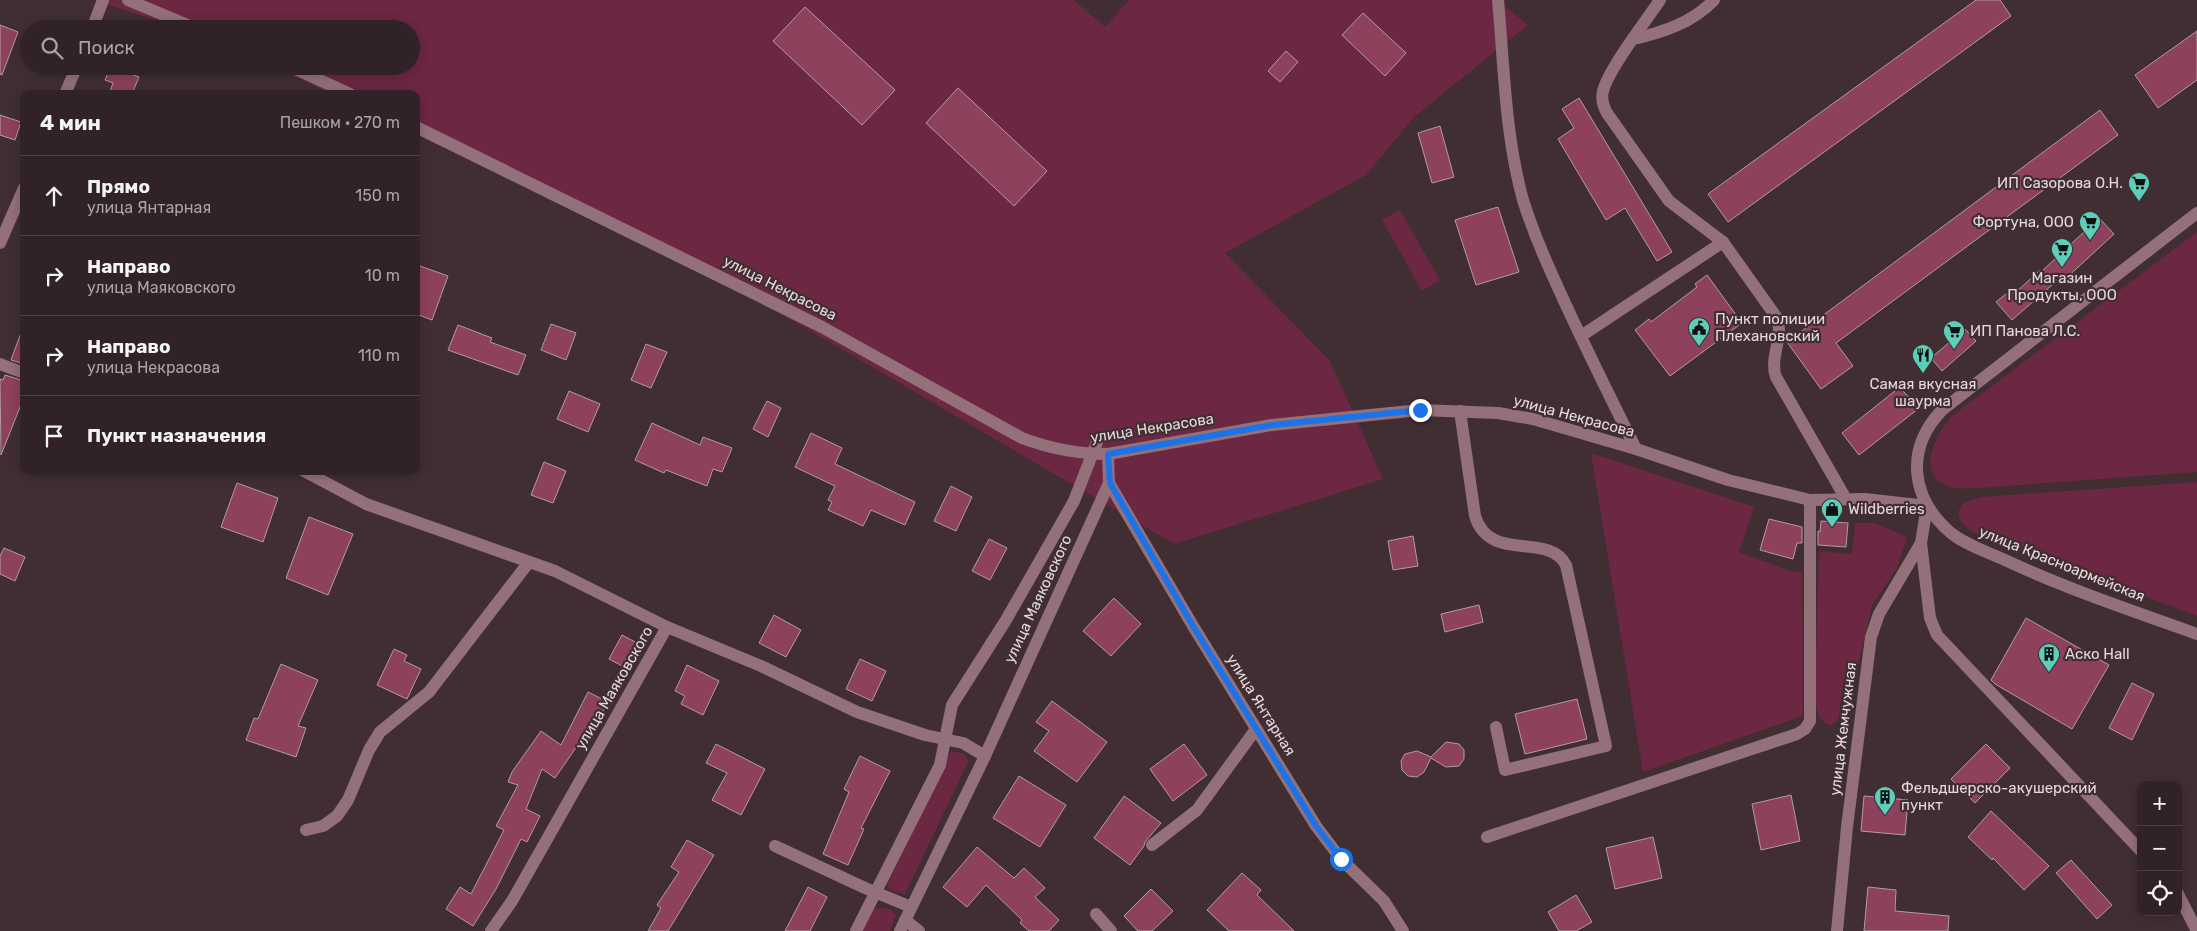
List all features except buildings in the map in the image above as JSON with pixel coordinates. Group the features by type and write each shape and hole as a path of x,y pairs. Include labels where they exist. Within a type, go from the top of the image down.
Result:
{"street":[{"path":"95,20 103,0"},
{"path":"128,0 176,20"},
{"path":"1498,0 1510,128 1515,164 1523,199 1544,257 1636,449"},
{"path":"1660,0 1606,83 1603,95 1604,107 1670,201 1723,242 1776,318 1779,326 1774,360 1776,377 1846,499"},
{"path":"1634,39 1670,30 1694,16 1714,0"},
{"path":"67,90 73,75"},
{"path":"309,75 341,90"},
{"name":"улица Некрасова","path":"420,129 523,182 686,258 822,327 1022,438 1057,450 1108,454 1272,425 1420,410 1498,413 1533,419 1636,449 1728,480 1810,500 1846,499 1927,506"},
{"path":"0,243 20,197"},
{"path":"2137,847 1942,642 1933,627 1930,618 1921,543 1927,506 1920,486 1916,458 1927,427 1957,397 2197,213"},
{"path":"1581,336 1723,242"},
{"path":"0,364 20,371"},
{"path":"1460,411 1475,516 1482,530 1491,539 1507,544 1550,551 1560,557 1566,565 1606,746 1505,770 1496,727"},
{"path":"856,931 940,765 952,705 1006,620 1074,501 1097,442"},
{"name":"улица Маяковского","path":"902,925 985,756 1110,483 1108,454"},
{"path":"312,475 366,504 555,570 667,628"},
{"name":"улица Янтарная","path":"1110,483 1256,729 1328,843 1384,901 1403,931"},
{"path":"1487,836 1797,734 1805,729 1810,721 1810,500"},
{"name":"улица Красноармейская","path":"1927,506 1951,533 1972,545 2068,587 2197,634"},
{"name":"улица Жемчужная","path":"1837,931 1847,827 1871,637 1879,614 1921,543"},
{"path":"306,830 323,826 340,811 380,732 429,692 528,562"},
{"name":"улица Маяковского","path":"491,931 512,901 667,628 761,666 857,712 945,740 963,743 985,756"},
{"path":"1152,845 1197,810 1256,729"},
{"path":"775,846 875,893 911,907"},
{"path":"2182,902 2197,931"},
{"path":"1096,914 1110,931"},
{"path":"902,925 919,931"}],"shaded area":[{"path":"94,0 1074,0 1105,27 1129,0 1497,0 1528,25 1414,117 1366,175 1225,253 1330,361 1383,479 1174,544 686,258 420,135 420,90 324,90 292,75 420,75 420,20 172,20 157,13 155,20"},
{"path":"1400,210 1440,280 1422,291 1382,220"},
{"path":"2197,232 2197,472 1978,488 1951,487 1937,480 1932,472 1930,463 1932,453 1940,432 1952,416"},
{"path":"1591,453 1754,507 1739,552 1790,571 1802,573 1803,716 1643,772"},
{"path":"2197,482 2197,616 1975,533 1964,525 1959,518 1959,509 1964,503 1981,497"},
{"path":"1855,523 1875,523 1907,537 1897,568 1872,605 1855,678 1844,677 1839,717 1831,725 1822,721 1817,708 1815,694 1819,551 1852,554"},
{"path":"951,751 964,754 969,760 905,894 892,891 887,885"},
{"path":"873,909 890,909 896,916 890,931 861,931"}],"place":[{"name":"ИП Сазорова О.Н.","path":"2139,202"},
{"name":"Фортуна, ООО","path":"2090,241"},
{"name":"Магазин Продукты, ООО","path":"2062,268"},
{"name":"Пункт полиции Плехановский","path":"1699,347"},
{"name":"ИП Панова Л.С.","path":"1954,350"},
{"name":"Самая вкусная шаурма","path":"1923,374"},
{"name":"Wildberries","path":"1832,528"},
{"name":"Аско Hall","path":"2049,673"},
{"name":"Фельдшерско-акушерский пункт","path":"1885,816"}],"route":[{"path":"1341,859 1316,826 1193,626 1110,483 1108,454 1272,425 1420,410"}]}
